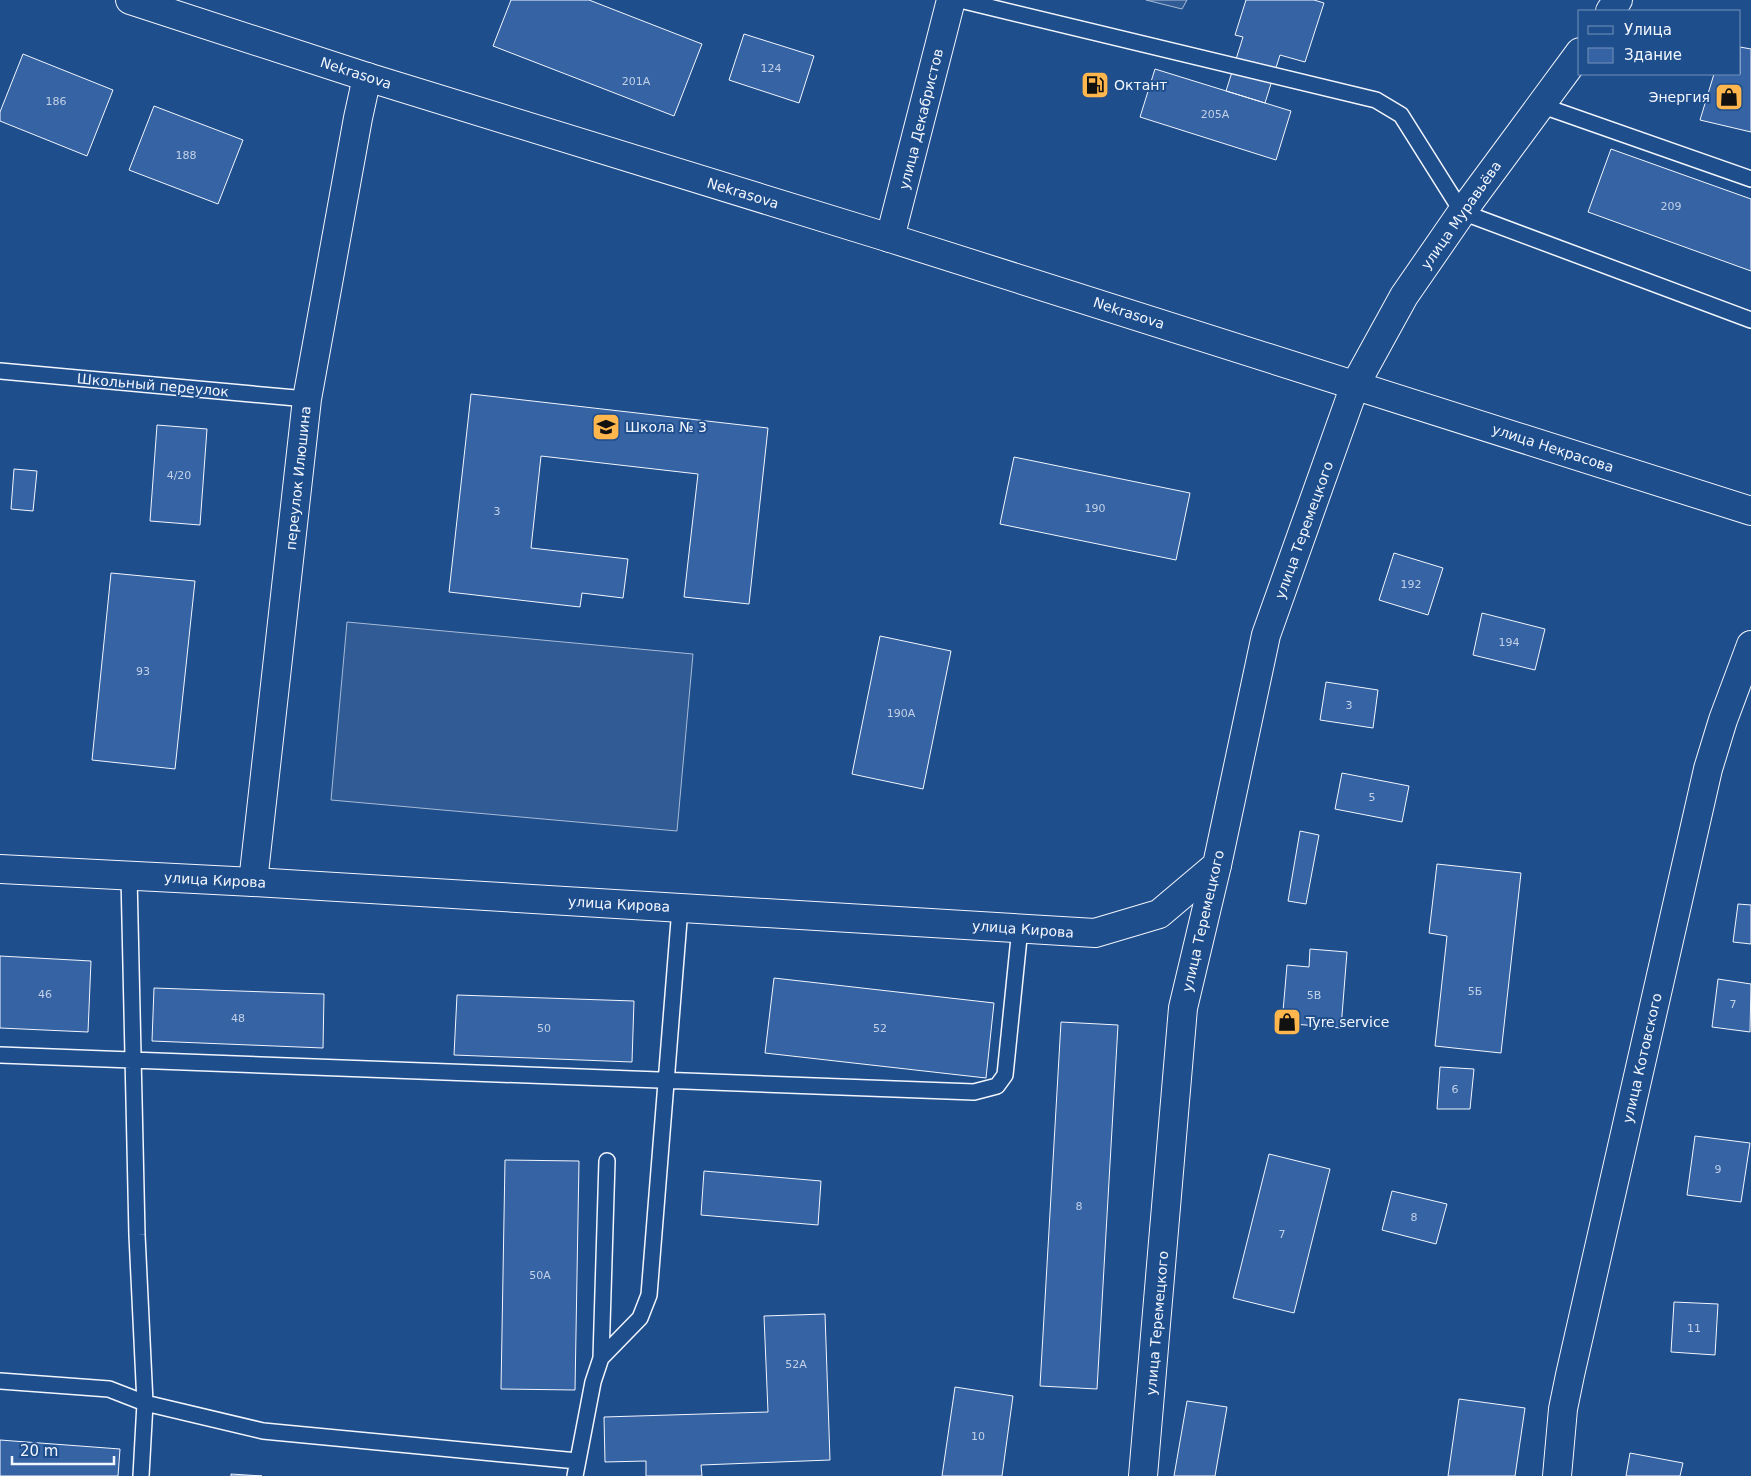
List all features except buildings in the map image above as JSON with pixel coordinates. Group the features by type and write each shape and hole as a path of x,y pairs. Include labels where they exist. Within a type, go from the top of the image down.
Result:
{"main road":[{"name":"Nekrasova","path":"130,0 367,77 890,238 1355,385"},
{"name":"улица Декабристов","path":"890,238 951,0"},
{"name":"улица Муравьёва","path":"1355,385 1404,296 1462,212 1578,55"},
{"name":"переулок Илюшина","path":"253,882 307,399 367,77"},
{"name":"улица Некрасова","path":"1355,385 1751,511"},
{"name":"улица Теремецкого","path":"1143,1476 1183,1008 1217,865 1266,635 1355,385"},
{"name":"улица Котовского","path":"1557,1476 1563,1409 1568,1383 1708,769 1723,720 1751,645"},
{"name":"улица Кирова","path":"0,869 253,882 1095,934 1159,914 1217,865"}],"lane":[{"path":"960,0 1376,100 1401,115 1462,212 1751,320"},
{"path":"1540,105 1751,180"},
{"name":"Школьный переулок","path":"0,371 307,399"},
{"path":"129,876 137,1235 145,1403 141,1476"},
{"path":"602,1358 640,1318 649,1295 680,908"},
{"path":"0,1055 974,1092 996,1086 1005,1075 1020,928"},
{"path":"575,1476 593,1382 602,1358 608,1161"},
{"path":"0,1381 108,1389 145,1403 263,1431 577,1461"}],"shaded area":[{"path":"1146,0 1187,0 1182,9"},
{"path":"347,622 693,654 677,831 331,800"}],"place":[{"name":"Октант","path":"1095,85"},
{"name":"Энергия","path":"1729,97"},
{"name":"Школа № 3","path":"606,427"},
{"name":"Tyre service","path":"1287,1022"}]}
